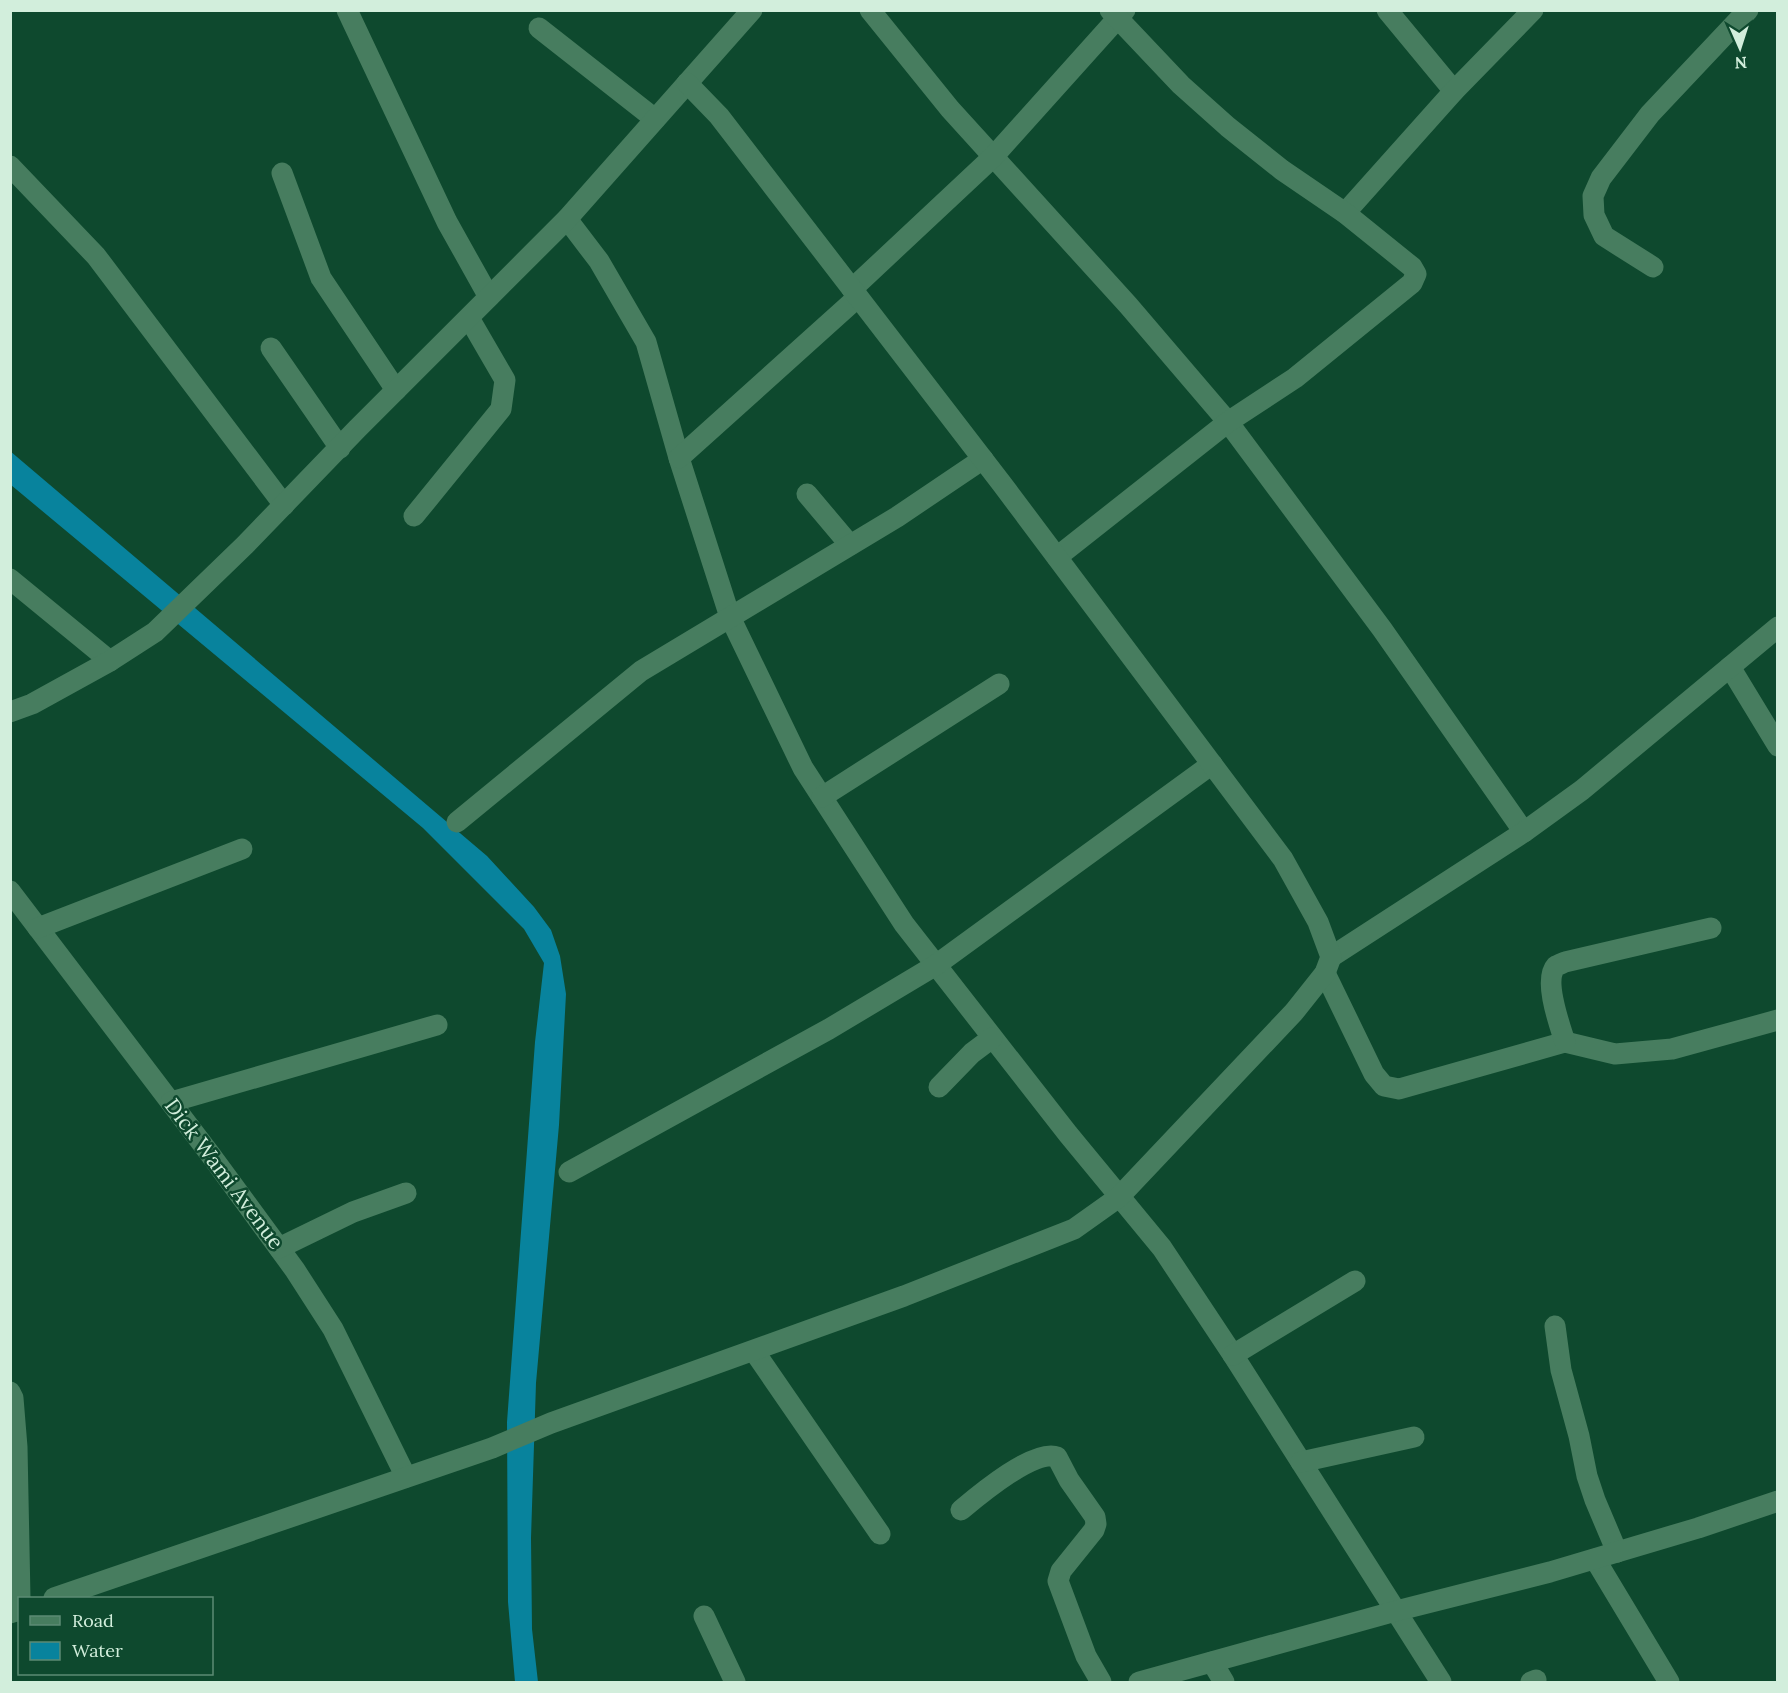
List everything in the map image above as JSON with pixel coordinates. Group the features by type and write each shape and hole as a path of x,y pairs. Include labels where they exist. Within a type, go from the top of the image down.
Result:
{"street":[{"path":"347,10 447,222 489,297"},
{"path":"10,712 32,704 110,661 155,632 567,219 752,10"},
{"path":"870,10 950,109 1128,305 1228,422 1382,629 1524,832"},
{"path":"1387,10 1454,91"},
{"path":"1345,213 1454,91 1533,10"},
{"path":"1653,267 1604,236 1594,215 1593,196 1601,178 1650,114 1748,10"},
{"path":"679,458 855,293 993,157 1118,13 1181,86 1282,170 1345,213 1412,267 1416,274 1412,284 1295,378 1228,422 1057,557"},
{"path":"539,27 655,119"},
{"path":"687,83 719,116 983,459 1283,859 1318,922 1328,965 1374,1074 1384,1086 1399,1089 1565,1042 1615,1054 1672,1049 1778,1020"},
{"path":"10,166 96,256 284,505"},
{"path":"282,174 321,278 396,390"},
{"path":"567,219 599,261 646,342 679,458 730,617 803,768 904,924 992,1038 1162,1248 1302,1462 1440,1683"},
{"path":"414,516 501,409 505,380 469,318"},
{"path":"271,348 339,447"},
{"path":"457,822 641,671 897,517 983,459"},
{"path":"807,494 850,545"},
{"path":"10,579 110,661"},
{"path":"60,1597 492,1448 551,1424 904,1296 1074,1229 1119,1197 1294,1012 1328,965 1582,790 1778,627"},
{"path":"1730,667 1778,746"},
{"path":"822,797 999,684"},
{"path":"569,1172 829,1029 936,965 1212,764"},
{"path":"38,928 242,849"},
{"name":"Dick Wami Avenue","path":"10,891 279,1248 333,1329 406,1477"},
{"path":"1565,1042 1552,999 1552,974 1556,966 1711,928"},
{"path":"171,1102 437,1025"},
{"path":"939,1087 972,1053 992,1038"},
{"path":"279,1248 353,1212 406,1193"},
{"path":"1233,1355 1355,1281"},
{"path":"1555,1326 1561,1370 1587,1476 1617,1552"},
{"path":"754,1351 880,1534"},
{"path":"10,1392 13,1398 17,1447 20,1597"},
{"path":"1302,1462 1414,1437"},
{"path":"961,1510 997,1481 1042,1455 1057,1457 1069,1480 1095,1517 1094,1530 1061,1571 1058,1581 1086,1656 1101,1683"},
{"path":"1139,1683 1396,1611 1550,1572 1778,1501"},
{"path":"1595,1559 1670,1683"},
{"path":"704,1616 735,1683"},
{"path":"1212,1662 1224,1683"}],"water":[{"path":"10,451 487,856 534,907 551,930 560,956 566,994 559,1125 536,1383 531,1538 532,1629 538,1682 515,1682 508,1602 507,1422 535,1042 544,963 524,929 423,828 11,485"}]}
